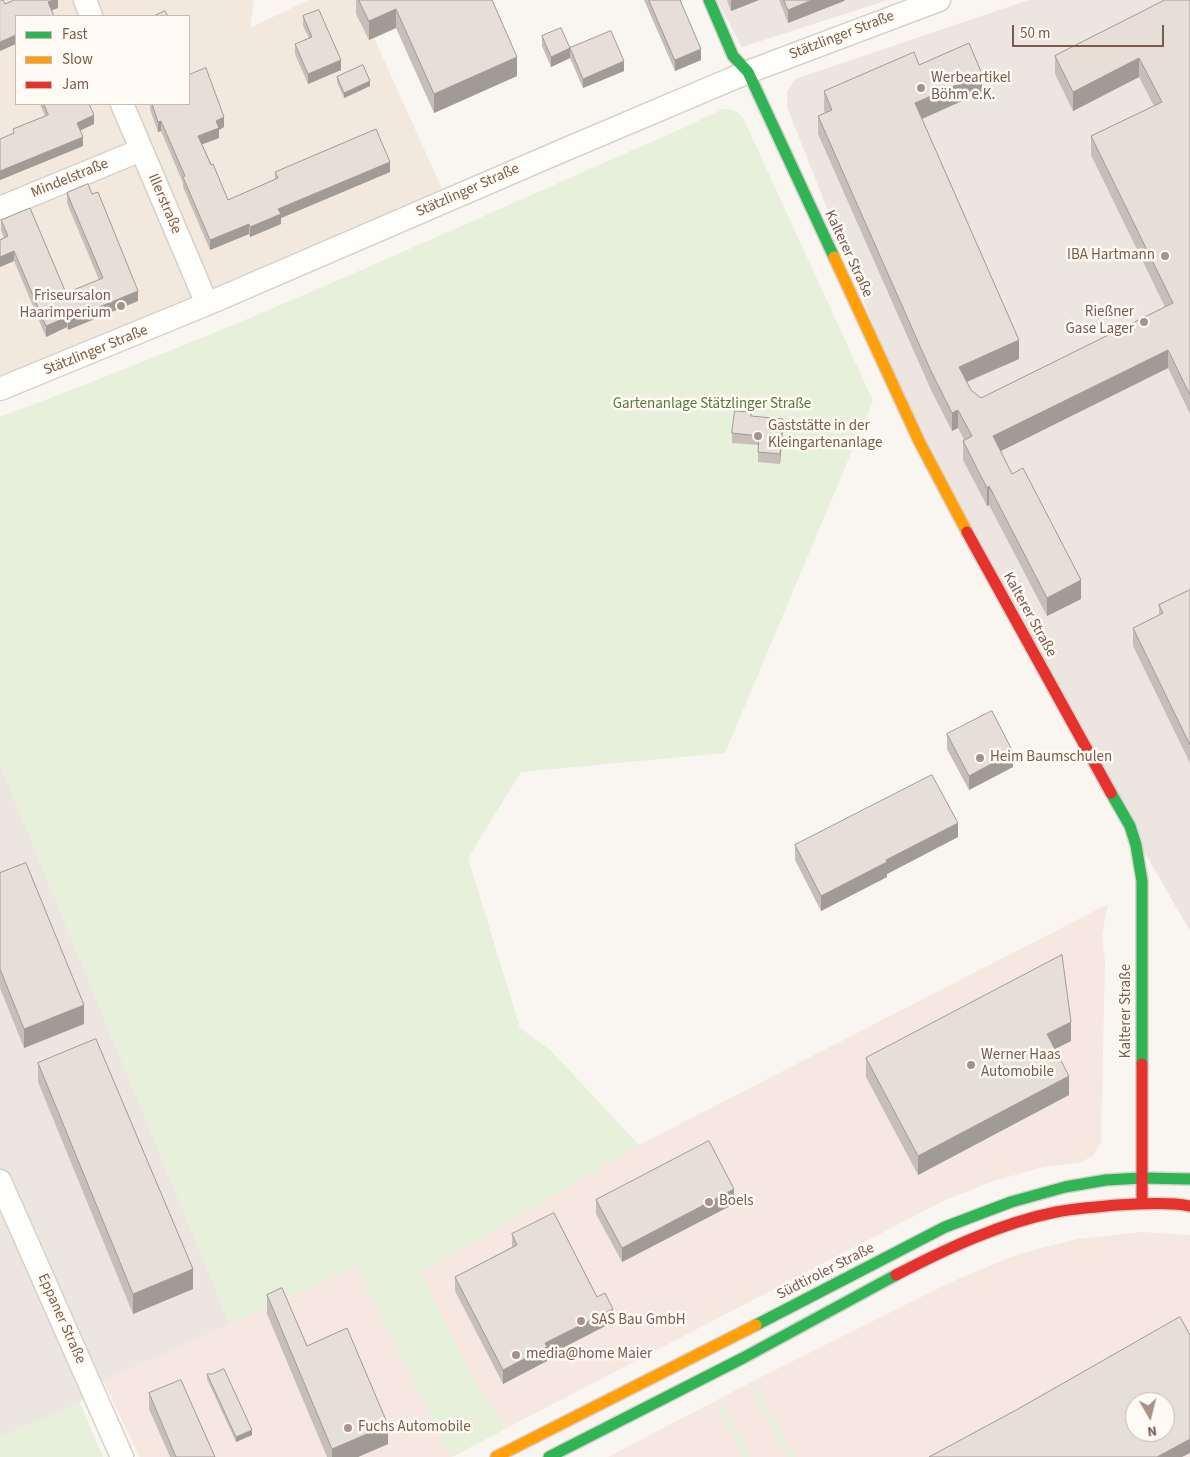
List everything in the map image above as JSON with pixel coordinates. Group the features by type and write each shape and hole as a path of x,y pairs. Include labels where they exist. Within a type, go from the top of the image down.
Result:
{"main road":[{"name":"Kalterer Straße","path":"709,0 733,56 748,72 919,441 1002,598 1130,826 1138,851 1142,881 1142,1204"},
{"name":"Südtiroler Straße","path":"496,1457 945,1227 985,1211 1043,1192 1106,1180 1142,1178 1190,1179"},
{"path":"549,1457 972,1239 1048,1214 1096,1207 1142,1204 1190,1206"}],"street":[{"path":"85,0 91,15"},
{"name":"Stätzlinger Straße","path":"0,389 207,304 748,72 939,0"},
{"name":"Illerstraße","path":"122,105 207,304"},
{"name":"Mindelstraße","path":"0,208 141,150"},
{"name":"Eppaner Straße","path":"0,1181 122,1457"}],"shaded area":[{"path":"0,0 254,0 250,28 308,0 357,0 447,200 0,389"},
{"path":"717,0 888,0 742,47"},
{"path":"1029,0 1190,0 1190,931 1073,728 919,441 787,107 787,92 795,79"},
{"path":"0,764 230,1324 103,1381 91,1387 80,1403 0,1437"},
{"path":"1108,904 1102,935 1105,962 1101,1142 1093,1156 1079,1163 1043,1167 994,1181 947,1199 505,1429 475,1382 421,1273 639,1145"},
{"path":"1142,1232 1190,1235 1190,1457 608,1457 763,1376 951,1282 1019,1254 1077,1239"},
{"path":"357,1266 452,1457 140,1457 103,1381"}],"green space":[{"name":"Gartenanlage Stätzlinger Straße","path":"723,109 735,111 744,120 873,401 725,753 521,772 468,858 520,1028 550,1050 639,1145 421,1273 475,1382 505,1429 452,1457 357,1266 230,1324 0,764 0,417 257,315"},
{"path":"751,1385 754,1385 795,1457 788,1457 752,1391"},
{"path":"717,1401 725,1411 750,1457 744,1457 715,1405"},
{"path":"80,1403 103,1457 0,1457 0,1437"}],"building":[{"path":"0,0 3,0 5,4 14,0 54,0 48,2 54,15 15,15 15,35 0,42"},
{"path":"359,0 492,0 517,57 434,94 396,9 369,21"},
{"path":"649,0 680,0 701,49 675,60"},
{"path":"784,0 812,0 788,10"},
{"path":"1165,0 1190,0 1190,395 1168,350 993,436 1012,474 1023,468 1081,580 1047,598 989,486 987,488 963,441 972,436 958,410 952,413 931,371 818,116 832,110 824,91 914,52 919,65 969,43 982,74 915,103 1019,340 959,367 971,390 981,398 1173,303 1091,136 1162,102 1139,58 1073,92 1055,56"},
{"path":"319,10 341,60 308,74 295,44 312,37 303,16"},
{"path":"165,11 167,15 156,15"},
{"path":"561,28 570,48 551,57 542,36"},
{"path":"611,31 624,61 583,79 570,48"},
{"path":"363,65 370,81 344,93 337,77"},
{"path":"206,68 224,117 216,121 219,128 198,136 211,165 213,164 228,200 278,178 275,172 376,129 390,162 278,209 281,214 250,227 249,224 210,240 183,177 185,176 161,121 158,122 152,105 190,105 190,75"},
{"path":"44,105 89,105 94,115 77,123 83,137 0,171 0,139 14,133 13,129 48,115"},
{"path":"88,184 92,194 98,192 138,291 68,320 67,317 46,326 14,251 0,257 0,240 8,236 1,220 30,208 66,293 103,278 67,193"},
{"name":"Gaststätte in der Kleingartenanlage","path":"735,411 751,412 751,416 783,419 780,454 758,452 759,436 732,433"},
{"path":"1190,590 1190,745 1133,628 1163,613 1159,605"},
{"name":"Heim Baumschulen","path":"992,711 1013,752 969,776 947,734"},
{"path":"932,775 958,823 821,896 795,845"},
{"path":"26,863 84,1005 24,1029 0,969 0,873"},
{"name":"Werner Haas Automobile","path":"1062,955 1071,1022 1047,1034 1069,1076 918,1156 866,1058"},
{"path":"96,1039 193,1269 133,1294 38,1063"},
{"path":"709,1141 734,1189 622,1248 596,1200"},
{"path":"554,1213 597,1297 605,1293 613,1309 545,1343 547,1347 503,1370 455,1277 517,1245 512,1234"},
{"path":"282,1288 307,1346 347,1328 388,1425 332,1449 267,1295"},
{"path":"1180,1317 1190,1335 1190,1439 1157,1457 929,1457"},
{"path":"224,1369 252,1430 236,1437 207,1374"},
{"path":"181,1380 215,1457 176,1457 149,1393"}],"traffic: fast":[{"path":"709,0 733,56 748,72 834,257"},
{"path":"1111,793 1130,826 1136,845 1142,881 1142,1064"},
{"path":"756,1325 945,1227 1011,1202 1065,1187 1106,1180 1142,1178 1190,1179"},
{"path":"549,1457 743,1358 896,1275"}],"traffic: slow":[{"path":"834,257 919,441 967,532"},
{"path":"496,1457 756,1325"}],"traffic: jam":[{"path":"967,532 1111,793"},
{"path":"1142,1064 1142,1204"},
{"path":"896,1275 994,1230 1056,1212 1117,1205 1163,1204 1190,1206"}],"place":[{"name":"Werbeartikel Böhm e.K.","path":"921,88"},
{"name":"IBA Hartmann","path":"1165,256"},
{"name":"Friseursalon Haarimperium","path":"121,306"},
{"name":"Rießner Gase Lager","path":"1144,322"},
{"name":"Gaststätte in der Kleingartenanlage","path":"758,436"},
{"name":"Heim Baumschulen","path":"980,758"},
{"name":"Werner Haas Automobile","path":"971,1065"},
{"name":"Boels","path":"709,1202"},
{"name":"SAS Bau GmbH","path":"581,1321"},
{"name":"media@home Maier","path":"516,1355"},
{"name":"Fuchs Automobile","path":"348,1428"}]}
